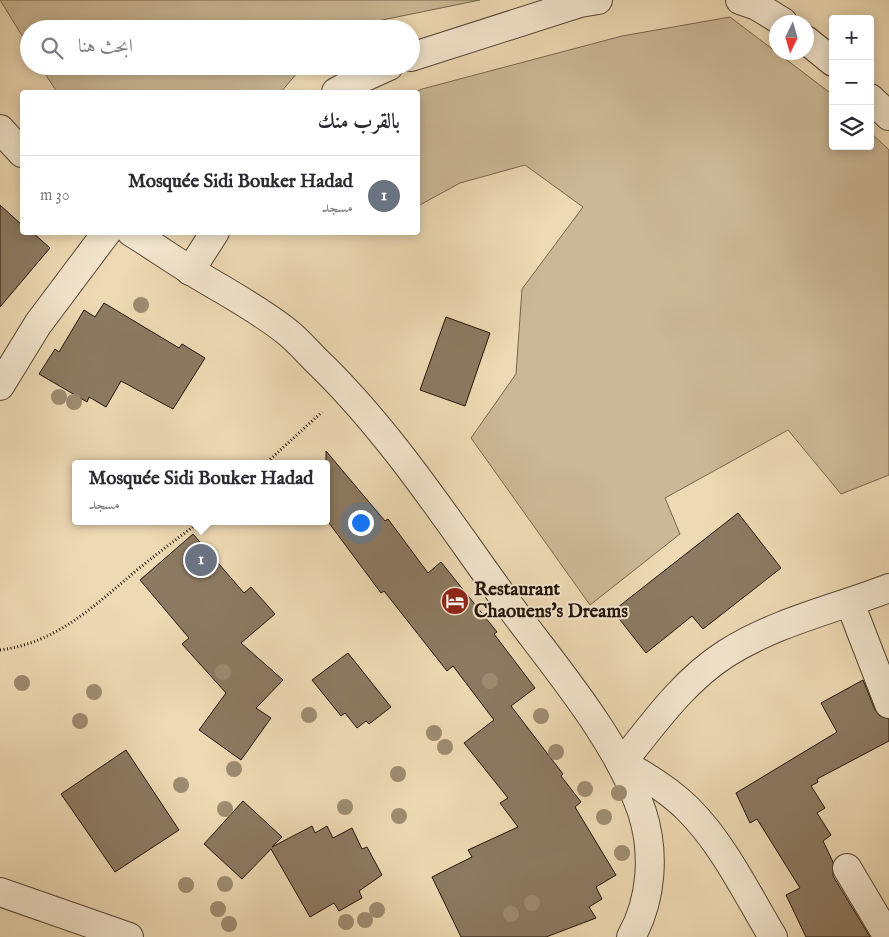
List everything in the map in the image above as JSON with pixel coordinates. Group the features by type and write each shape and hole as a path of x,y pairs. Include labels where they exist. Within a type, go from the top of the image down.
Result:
{"street":[{"path":"420,54 580,3 598,0"},
{"path":"740,0 758,6 772,15"},
{"path":"814,47 831,60"},
{"path":"340,90 369,75"},
{"path":"874,102 889,116"},
{"path":"0,129 20,151"},
{"path":"0,386 38,324 105,235"},
{"path":"136,235 250,305 287,332 346,390 389,441 622,763 642,813 650,852 648,883 643,906 630,937"},
{"path":"190,270 213,235"},
{"path":"622,763 660,715 698,676 726,653 763,633 889,588"},
{"path":"850,603 889,704"},
{"path":"622,763 666,789 688,809 710,834 773,937"},
{"path":"847,868 888,937"},
{"path":"0,892 129,937"}],"path":[{"path":"269,460 346,390"},
{"path":"0,650 31,644 70,624 89,611 137,570 196,525"}],"shaded area":[{"path":"0,0 480,0 382,20 20,20 20,32"},
{"path":"730,17 769,47 769,60 787,60 829,92 829,150 874,150 874,136 889,150 889,475 841,494 788,430 665,498 680,534 590,605 471,438 516,374 522,289 583,207 525,165 460,183 420,205 420,90 622,36"},
{"path":"46,75 295,75 283,90 56,90"}],"building":[{"path":"0,205 20,223 20,235 35,235 50,248 0,307"},
{"path":"104,303 179,348 182,344 205,358 173,409 121,381 106,407 89,397 87,402 39,374 55,349 59,352 84,310 95,317"},
{"path":"446,317 490,333 465,406 420,390"},
{"path":"326,451 385,521 388,519 428,573 441,562 497,632 494,634 535,688 511,706 563,774 561,776 581,802 575,807 616,875 596,887 602,899 589,907 596,918 546,937 461,937 432,877 472,857 468,850 518,827 500,803 508,798 464,743 494,720 453,666 447,671 384,591 381,593 330,524 330,460 326,460"},
{"path":"738,513 781,568 703,629 692,616 646,653 613,611"},
{"path":"193,534 244,593 251,587 275,614 241,643 283,680 256,708 271,718 241,760 199,730 226,693 182,644 189,638 140,580"},
{"path":"348,653 391,707 369,724 366,721 357,728 345,713 341,716 312,680"},
{"path":"863,680 875,710 880,716 889,719 889,741 817,779 818,782 811,786 825,808 817,813 831,835 823,841 833,862 833,876 870,937 806,937 786,895 800,888 757,819 750,823 736,793 837,732 821,703"},
{"path":"126,750 179,830 115,872 61,794"},
{"path":"243,801 282,837 272,847 312,826 315,833 327,826 333,838 352,828 362,849 367,847 382,875 359,891 362,898 339,911 334,903 310,917 271,849 242,879 204,844"}],"place":[{"name":"Mosquée Sidi Bouker Hadad","path":"201,560"},
{"name":"Restaurant Chaouens's Dreams","path":"455,601"}]}
